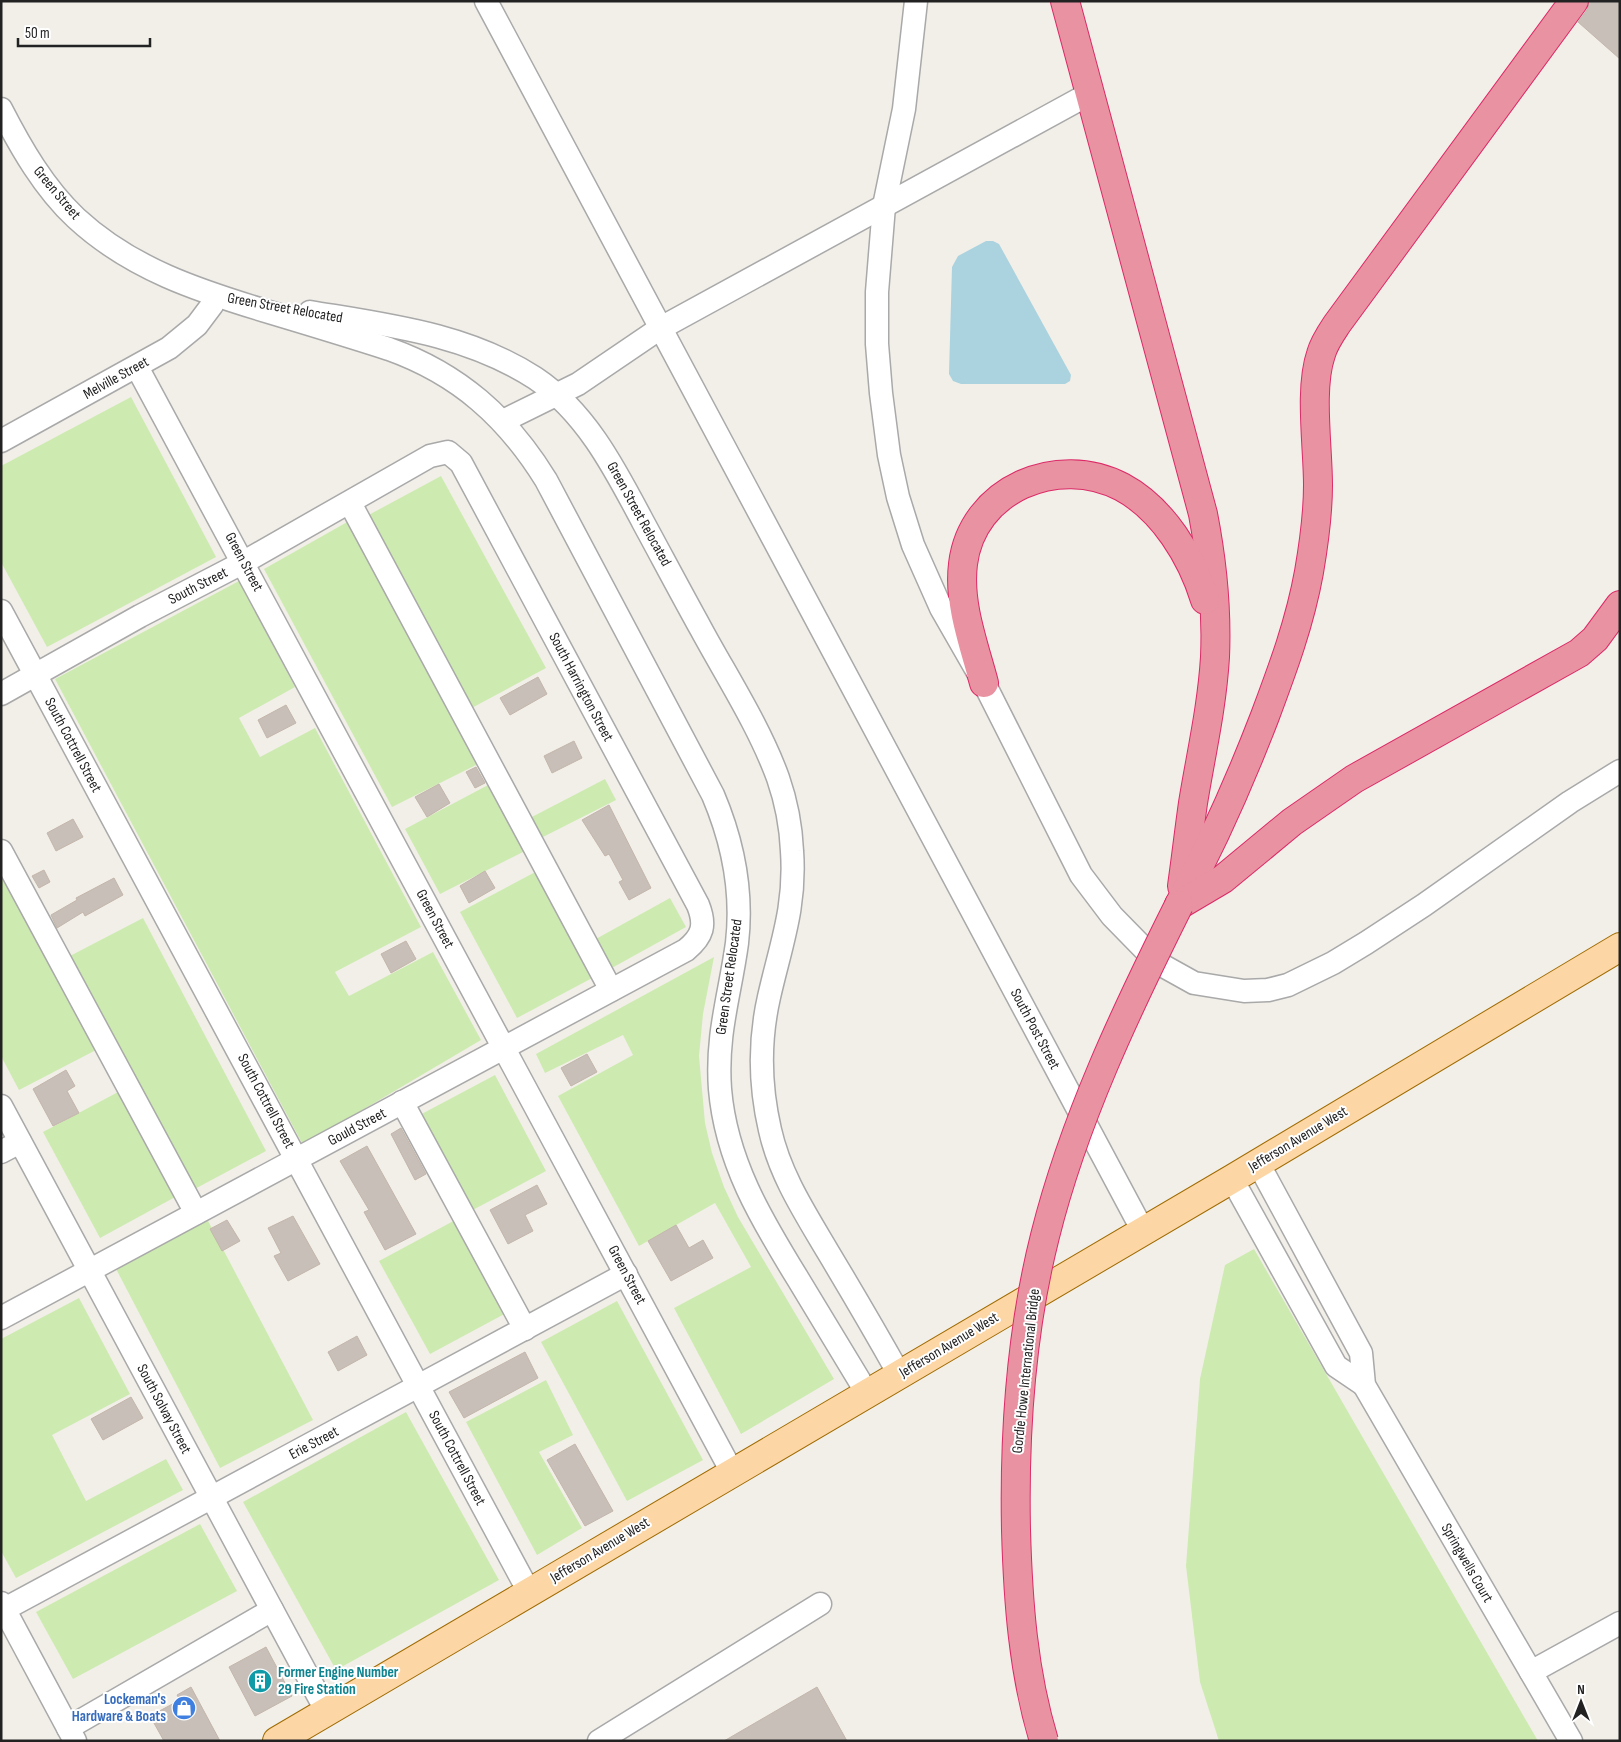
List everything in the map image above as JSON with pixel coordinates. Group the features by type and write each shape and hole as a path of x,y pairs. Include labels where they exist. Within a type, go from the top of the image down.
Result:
{"highway":[{"path":"1065,1 1203,514 1211,571 1215,639 1208,727 1193,805 1179,906"},
{"name":"Gordie Howe International Bridge","path":"1044,1741 1025,1658 1017,1574 1016,1460 1031,1310 1045,1236 1074,1142 1092,1093 1137,991 1211,844 1241,778 1286,662 1299,621 1313,548 1318,504 1316,411 1317,376 1321,354 1337,324 1574,1"},
{"path":"984,683 964,596 962,570 966,548 979,522 993,503 1016,487 1042,476 1065,473 1104,479 1124,488 1154,512 1175,537 1199,581 1215,639"},
{"path":"1179,906 1223,879 1292,822 1348,783 1579,653 1595,639 1620,605"}],"main road":[{"name":"Jefferson Avenue West","path":"277,1741 1232,1179 1620,947"}],"street":[{"name":"South Post Street","path":"486,1 659,329 1143,1231"},
{"path":"916,1 904,109 884,206 879,259 877,344 884,419 894,480 906,524 924,573 958,641 984,683 1081,875 1102,905 1158,963 1185,980 1214,988 1244,992 1268,990 1288,985 1333,963 1424,905 1570,802 1620,772"},
{"path":"503,421 578,384 659,329 1089,94"},
{"name":"Green Street","path":"1,109 43,179 75,217 98,237 141,265 186,286 215,296"},
{"name":"Melville Street","path":"1,441 137,366 186,336 206,314 215,296"},
{"name":"Green Street Relocated","path":"215,296 443,336 465,343 534,377 557,394 586,427 608,457 759,737 780,783 790,831 793,892 788,925 768,998 764,1025 762,1072 765,1108 776,1154 785,1176 899,1374"},
{"name":"Green Street Relocated","path":"215,296 407,355 435,369 474,394 503,421 532,458 546,480 713,795 724,821 736,866 738,903 737,941 719,1043 720,1088 729,1142 740,1176 759,1215 867,1393"},
{"name":"Green Street","path":"137,366 732,1472"},
{"name":"South Street","path":"1,694 244,562 435,453 448,452"},
{"name":"South Harrington Street","path":"448,452 458,459 489,516 698,905 704,927"},
{"path":"350,503 611,990"},
{"name":"South Cottrell Street","path":"1,612 529,1592"},
{"path":"1,851 196,1213"},
{"name":"Gould Street","path":"1,1318 686,950 699,939 704,927"},
{"path":"402,1102 525,1329"},
{"name":"South Solvay Street","path":"1,1106 11,1147 89,1270 326,1712"},
{"name":"Springwells Court","path":"1258,1163 1361,1353 1364,1385 1571,1741"},
{"name":"Springwells Court","path":"1232,1179 1336,1366 1364,1385"},
{"name":"Erie Street","path":"2,1608 212,1498 626,1274"},
{"path":"599,1741 820,1604"},
{"path":"2,1608 72,1734 272,1610"},
{"path":"1530,1672 1620,1623"}],"green space":[{"path":"131,397 216,557 47,647 1,562 1,466"},
{"path":"441,476 546,668 468,710 363,518"},
{"path":"349,521 480,763 392,807 264,569"},
{"path":"239,581 295,687 239,718 260,757 315,728 421,927 335,972 349,996 433,952 481,1040 303,1145 55,679"},
{"path":"605,779 616,800 539,839 528,819"},
{"path":"490,784 525,851 440,894 405,829"},
{"path":"539,870 596,976 517,1018 460,912"},
{"path":"1,874 96,1050 19,1090 1,1056"},
{"path":"670,898 686,927 610,969 594,940"},
{"path":"143,918 266,1151 191,1191 68,957"},
{"path":"714,957 703,1014 699,1056 705,1123 712,1153 724,1187 738,1217 834,1379 741,1434 674,1308 751,1267 715,1203 639,1246 558,1096 633,1055 623,1035 545,1073 536,1054"},
{"path":"495,1075 546,1171 467,1213 416,1117"},
{"path":"120,1091 177,1196 100,1238 43,1132"},
{"path":"206,1217 313,1420 220,1468 114,1265"},
{"path":"459,1218 510,1311 430,1354 379,1261"},
{"path":"1254,1249 1538,1741 1219,1741 1200,1682 1186,1566 1200,1379 1225,1265"},
{"path":"79,1298 130,1394 52,1435 86,1501 166,1459 183,1490 16,1578 1,1551 1,1339"},
{"path":"617,1301 703,1460 627,1501 541,1342"},
{"path":"546,1380 573,1435 539,1452 582,1528 537,1555 466,1422"},
{"path":"406,1412 499,1580 336,1670 243,1502"},
{"path":"200,1524 237,1591 73,1679 36,1612"}],"water":[{"path":"986,241 993,241 999,244 1071,375 1070,381 1065,384 961,384 953,381 949,374 952,267 958,256"}],"building":[{"path":"1589,1 1620,1 1620,59 1578,22 1587,10"},
{"path":"538,677 547,694 510,715 500,698"},
{"path":"286,705 296,723 267,738 258,720"},
{"path":"574,741 582,758 552,773 544,756"},
{"path":"476,767 485,783 475,788 466,772"},
{"path":"439,784 450,803 427,817 415,797"},
{"path":"609,805 651,888 629,900 619,882 623,880 609,854 605,856 582,820"},
{"path":"73,819 83,837 56,851 47,833"},
{"path":"44,870 50,882 39,888 32,876"},
{"path":"485,871 495,888 469,903 460,886"},
{"path":"114,878 123,895 85,916 83,912 57,928 51,915 77,900 76,898"},
{"path":"406,941 416,959 391,973 381,954"},
{"path":"587,1054 597,1072 571,1086 561,1068"},
{"path":"66,1070 75,1086 67,1091 79,1113 53,1126 33,1089"},
{"path":"401,1128 426,1174 415,1180 391,1134"},
{"path":"367,1146 416,1234 385,1250 364,1212 369,1210 340,1161"},
{"path":"537,1185 547,1204 525,1215 533,1231 508,1244 490,1210"},
{"path":"293,1216 320,1264 288,1281 274,1256 281,1253 268,1228"},
{"path":"227,1220 240,1241 222,1251 210,1229"},
{"path":"676,1225 689,1248 703,1240 713,1258 671,1281 648,1241"},
{"path":"357,1336 367,1355 338,1371 328,1352"},
{"path":"525,1352 538,1378 464,1418 449,1392"},
{"path":"131,1397 143,1418 103,1440 91,1419"},
{"path":"575,1444 613,1511 585,1526 547,1460"},
{"name":"Former Engine Number 29 Fire Station","path":"266,1647 292,1696 255,1716 229,1667"},
{"name":"Lockeman's Hardware & Boats","path":"191,1687 220,1741 164,1741 150,1716 180,1700 177,1695"},
{"path":"817,1687 847,1741 724,1741"}],"place":[{"name":"Former Engine Number 29 Fire Station","path":"260,1681"},
{"name":"Lockeman's Hardware & Boats","path":"184,1708"}]}
